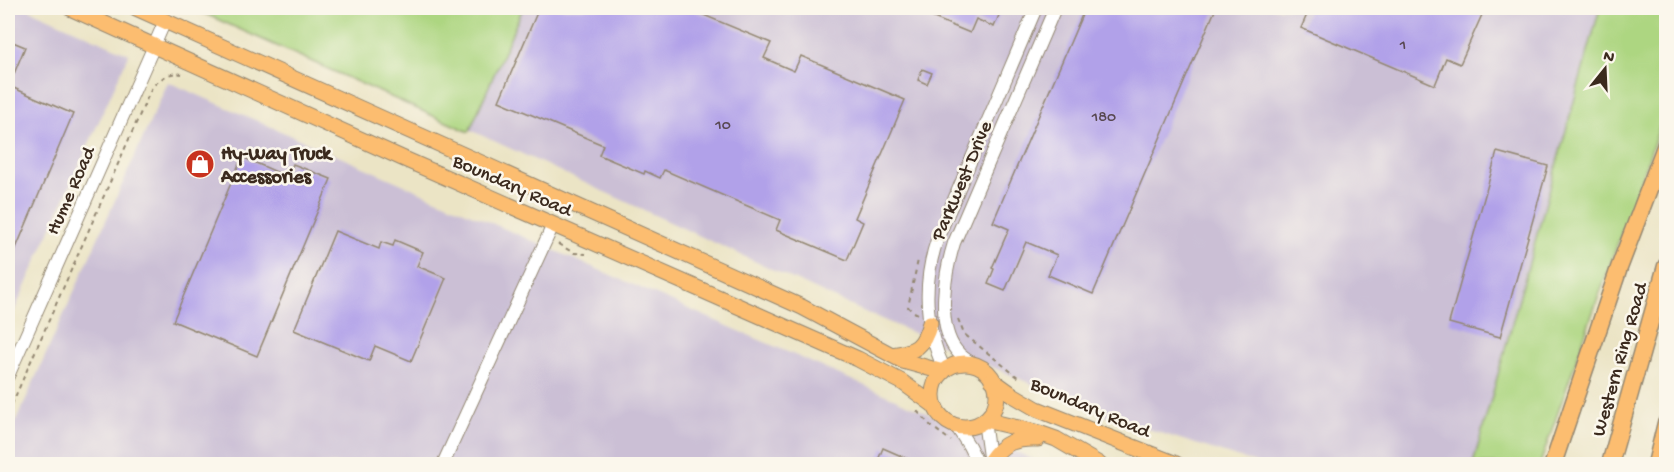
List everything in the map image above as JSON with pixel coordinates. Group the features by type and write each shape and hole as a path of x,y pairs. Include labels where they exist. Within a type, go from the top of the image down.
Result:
{"highway":[{"path":"1553,465 1619,268 1666,144"},
{"name":"Western Ring Road","path":"1610,465 1666,266"},
{"path":"1656,465 1666,423"}],"main road":[{"name":"Boundary Road","path":"70,8 155,45 550,232 883,371 935,406"},
{"name":"Boundary Road","path":"136,8 802,307 892,355 921,367 944,371"},
{"path":"892,355 910,352 917,348 925,338 930,323"},
{"path":"961,364 975,365 985,371 992,380 997,398 993,411 985,421 971,427 956,426 943,419 935,406 933,397 934,387 944,371 961,364"},
{"name":"Boundary Road","path":"992,380 1037,410 1176,465"},
{"path":"985,421 1056,439 1099,465"},
{"path":"986,463 997,450 1010,441 1056,439"}],"street":[{"name":"Parkwest Drive","path":"944,371 930,323 926,295 930,259 1036,8"},
{"name":"Parkwest Drive","path":"975,365 964,359 952,344 944,307 945,276 954,243 1055,8"},
{"name":"Hume Road","path":"8,376 165,21"},
{"path":"1006,79 1021,85"},
{"path":"443,465 550,232"},
{"path":"985,421 986,463"},
{"path":"956,426 969,446 986,463"}],"path":[{"path":"8,412 152,87 166,76 176,73 187,75"},
{"path":"550,232 574,253 594,257"},
{"path":"912,405 931,426 956,444"}],"shaded area":[{"path":"8,8 26,8 129,54 8,325"},
{"path":"520,8 1600,8 1473,464 1259,464 1101,414 858,309 468,129"},
{"path":"168,82 1044,464 8,464 8,439"}],"green space":[{"path":"192,8 523,8 469,132"},
{"path":"1600,8 1666,8 1666,109 1540,464 1473,464"}],"building":[{"path":"539,8 687,8 771,43 764,58 794,71 801,56 905,100 855,218 863,222 847,260 776,230 780,220 664,170 660,178 645,171 644,174 599,155 603,145 499,101"},
{"path":"910,8 1002,8 994,27 976,19 970,33"},
{"path":"1085,8 1216,8 1093,294 1048,275 1057,255 1026,242 1005,291 988,284 994,269 992,268 1009,229 993,222"},
{"path":"1310,8 1485,8 1460,64 1446,58 1435,85 1301,28"},
{"path":"8,40 25,47 9,86 73,114 8,267"},
{"path":"922,69 932,73 927,84 918,80"},
{"path":"1497,152 1548,166 1500,337 1449,323"},
{"path":"242,157 288,177 293,164 331,179 257,356 173,321"},
{"path":"335,231 379,249 381,242 393,246 395,240 423,252 417,266 446,278 411,361 375,346 369,361 294,330"},
{"path":"883,448 922,465 876,465"}],"place":[{"name":"Hy-Way Truck Accessories","path":"200,164"}]}
